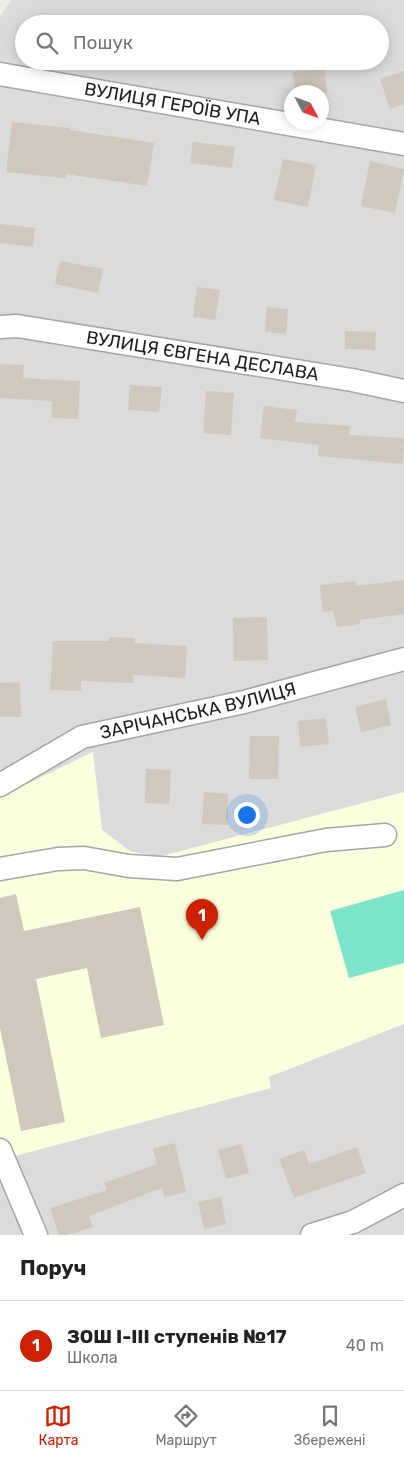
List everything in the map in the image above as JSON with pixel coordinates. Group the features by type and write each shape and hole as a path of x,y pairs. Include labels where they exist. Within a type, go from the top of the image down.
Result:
{"street":[{"name":"ВУЛИЦЯ ГЕРОЇВ УПА","path":"0,74 404,144"},
{"name":"ВУЛИЦЯ ЄВГЕНА ДЕСЛАВА","path":"0,327 27,328 352,380 404,391"},
{"name":"ЗАРІЧАНСЬКА ВУЛИЦЯ","path":"0,785 82,737 244,702 404,659"},
{"path":"0,869 58,859 84,858 129,866 177,869 326,840 384,835"},
{"path":"0,1150 36,1235"},
{"path":"312,1235 355,1229 404,1195"}],"shaded area":[{"path":"12,0 404,0 404,1235 0,1235 0,16"},
{"path":"93,752 102,830 130,851 158,857 404,792 404,1024 269,1077 271,1088 0,1160 0,797"},
{"path":"404,890 404,963 349,978 330,911"}],"building":[{"path":"325,70 326,85 294,85 293,72"},
{"path":"404,71 404,104 390,109 380,79"},
{"path":"12,122 71,128 70,130 154,143 147,186 66,174 65,178 6,172"},
{"path":"193,142 235,147 232,168 190,163"},
{"path":"283,159 316,165 308,207 274,200"},
{"path":"370,161 404,169 395,213 361,206"},
{"path":"0,224 35,228 33,247 0,243"},
{"path":"60,261 103,269 98,293 55,284"},
{"path":"197,287 220,290 215,320 193,317"},
{"path":"267,307 288,309 286,334 265,332"},
{"path":"345,331 376,332 375,350 345,349"},
{"path":"0,364 24,365 23,378 80,381 78,419 51,418 52,401 0,398"},
{"path":"130,385 162,387 159,412 128,410"},
{"path":"206,391 234,393 231,435 203,433"},
{"path":"264,406 297,410 295,422 350,426 349,435 404,438 403,464 318,456 319,445 260,438"},
{"path":"404,580 404,614 360,620 360,624 337,627 333,611 323,612 320,585 355,581 356,586"},
{"path":"267,617 268,660 234,661 233,618"},
{"path":"109,637 135,638 135,643 187,646 185,678 133,675 133,683 81,681 81,691 50,690 53,641 109,641"},
{"path":"20,682 21,717 0,717 0,683"},
{"path":"386,699 391,725 361,732 355,707"},
{"path":"326,718 329,744 300,747 298,721"},
{"path":"250,736 279,736 278,779 249,779"},
{"path":"146,769 171,770 169,804 145,803"},
{"path":"204,792 228,794 228,825 202,824"},
{"path":"16,894 24,931 140,907 164,1025 101,1038 87,968 36,979 65,1122 21,1131 0,1028 0,898"},
{"path":"175,1143 186,1192 164,1197 162,1188 89,1216 93,1227 67,1235 59,1235 50,1208 107,1190 104,1183 157,1164 153,1148"},
{"path":"241,1144 249,1173 226,1179 218,1150"},
{"path":"357,1147 366,1173 294,1198 279,1159 304,1150 309,1164"},
{"path":"221,1197 226,1224 204,1229 198,1202"}],"place":[{"name":"ЗОШ І-ІІІ ступенів №17","path":"202,940"}]}
